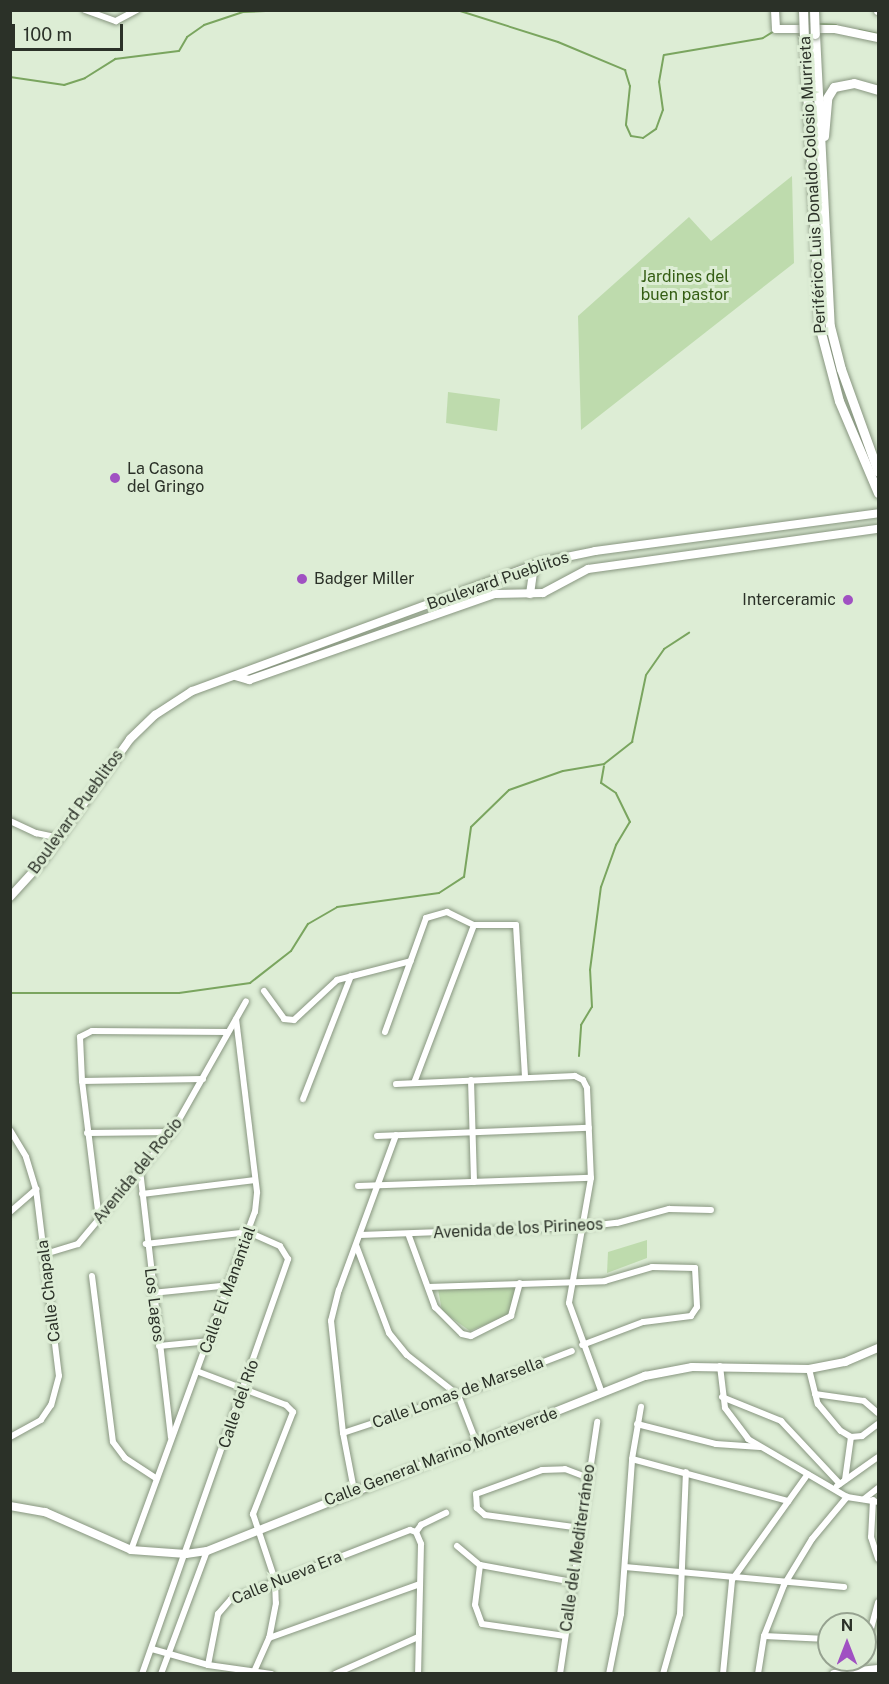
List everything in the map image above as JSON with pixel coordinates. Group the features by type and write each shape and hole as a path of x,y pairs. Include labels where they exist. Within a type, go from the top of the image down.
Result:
{"main road":[{"name":"Periférico Luis Donaldo Colosio Murrieta","path":"803,10 820,329 844,415 879,493"},
{"name":"Periférico Luis Donaldo Colosio Murrieta","path":"814,10 821,180 835,351 879,472"},
{"path":"821,180 830,91 840,84 854,83 879,90"}],"street":[{"path":"85,10 102,19 117,21 137,10"},
{"path":"775,10 776,29 835,28 879,38"},
{"name":"Boulevard Pueblitos","path":"10,897 58,838 108,765 154,715 192,691 235,676 245,669 534,565 595,550 772,530 879,513"},
{"name":"Boulevard Pueblitos","path":"235,676 249,680 381,636 495,594 530,594 552,589 588,569 879,529"},
{"path":"772,530 766,537 774,543"},
{"path":"734,534 740,539 737,548"},
{"path":"530,594 534,565"},
{"path":"376,623 381,636"},
{"path":"10,821 36,833 58,838"},
{"path":"385,1032 426,918 432,914 447,912 474,925 516,925 525,1078"},
{"path":"414,1083 474,925"},
{"path":"264,991 284,1019 294,1020 319,994 351,976 411,961"},
{"path":"303,1099 351,976"},
{"name":"Avenida del Rocío","path":"45,1254 73,1248 172,1132 246,1001"},
{"name":"Calle El Manantial","path":"131,1550 156,1478 231,1285 257,1202 236,1019"},
{"path":"99,1219 82,1081 80,1043 83,1033 92,1031 228,1032"},
{"path":"396,1084 576,1076 583,1080 587,1089 591,1178 570,1282 569,1303 582,1346 602,1392"},
{"path":"82,1081 203,1079"},
{"path":"471,1080 474,1182"},
{"path":"376,1136 589,1128"},
{"name":"Calle Chapala","path":"10,1130 26,1157 36,1189 59,1376 57,1390 41,1419 10,1437"},
{"path":"87,1132 172,1132"},
{"path":"354,1490 343,1433 331,1321 396,1135"},
{"name":"Los Lagos","path":"140,1170 146,1244 172,1440"},
{"path":"358,1186 591,1178"},
{"path":"142,1194 255,1180"},
{"path":"10,1212 36,1189"},
{"name":"Avenida de los Pirineos","path":"360,1235 410,1236 582,1227 617,1223 669,1209 711,1210"},
{"path":"146,1244 249,1232"},
{"name":"Calle del Río","path":"142,1674 286,1267 286,1253 249,1232"},
{"path":"410,1236 440,1314 462,1334 471,1336 511,1317 520,1283"},
{"path":"356,1245 395,1343 458,1395 477,1444"},
{"path":"428,1287 605,1281 652,1267 694,1268 697,1308 691,1316 643,1322 582,1346"},
{"path":"92,1276 113,1442 125,1458 156,1478"},
{"path":"152,1293 231,1285"},
{"path":"159,1346 210,1341"},
{"name":"Calle General Marino Monteverde","path":"10,1506 45,1512 131,1550 186,1554 207,1551 602,1392 676,1368 720,1366 808,1369 845,1362 879,1348"},
{"name":"Calle Lomas de Marsella","path":"343,1433 458,1395 572,1351"},
{"path":"720,1366 722,1397 728,1417 738,1429 762,1447 833,1490 847,1497 876,1501 871,1537 879,1559"},
{"path":"808,1369 815,1394 830,1423 851,1437 869,1434 879,1424"},
{"path":"199,1372 286,1406 293,1412 256,1503 256,1530 275,1580 276,1604 269,1638 255,1672"},
{"path":"815,1394 864,1401 879,1413"},
{"path":"722,1397 781,1421 842,1482"},
{"path":"609,1674 621,1614 632,1459 641,1407"},
{"name":"Calle del Mediterráneo","path":"560,1674 597,1422"},
{"path":"638,1424 716,1444 762,1447"},
{"path":"842,1482 851,1437"},
{"path":"833,1490 879,1457"},
{"path":"632,1459 686,1472 788,1502"},
{"path":"581,1528 485,1515 477,1508 476,1494 542,1470 565,1469 589,1478"},
{"path":"663,1674 678,1628 686,1472"},
{"path":"723,1674 732,1580 808,1474"},
{"path":"864,1499 879,1488"},
{"path":"758,1674 764,1636 784,1585 812,1539 847,1497"},
{"name":"Calle Nueva Era","path":"208,1665 218,1614 224,1605 275,1580 413,1531 446,1513"},
{"path":"413,1531 421,1544 418,1674"},
{"path":"457,1546 480,1565 573,1582"},
{"path":"161,1674 207,1551"},
{"path":"480,1565 475,1605 482,1624 566,1636"},
{"path":"625,1567 784,1585 844,1587"},
{"path":"269,1638 420,1584"},
{"path":"764,1636 817,1639"},
{"path":"335,1674 418,1637"},
{"path":"152,1649 208,1665 270,1674"},
{"path":"834,1674 879,1669"}],"green space":[{"name":"Jardines del buen pastor","path":"792,176 794,263 581,430 578,316 689,217 711,241"},
{"path":"448,392 500,399 497,431 446,423"},
{"path":"647,1240 647,1258 607,1273 608,1252"},
{"path":"516,1285 510,1314 470,1331 442,1311 438,1289"}],"waterway":[{"path":"10,77 64,85 85,78 115,59 179,51 187,37 204,25 243,12 289,10"},
{"path":"457,10 558,42 625,70 630,86 626,125 631,136 643,138 656,129 663,110 659,82 664,55 763,38 774,31"},
{"path":"818,24 836,25"},
{"path":"859,30 878,34"},
{"path":"10,993 179,993 250,983 291,951 308,924 337,907 439,893 464,877 471,827 509,790 563,771 604,764 632,742 646,675 664,649 689,633"},
{"path":"579,1056 581,1025 592,1007 590,970 601,887 616,845 630,822 616,793 601,783 604,766"}],"place":[{"name":"La Casona del Gringo","path":"115,478"},
{"name":"Badger Miller","path":"302,579"},
{"name":"Interceramic","path":"848,600"}]}
